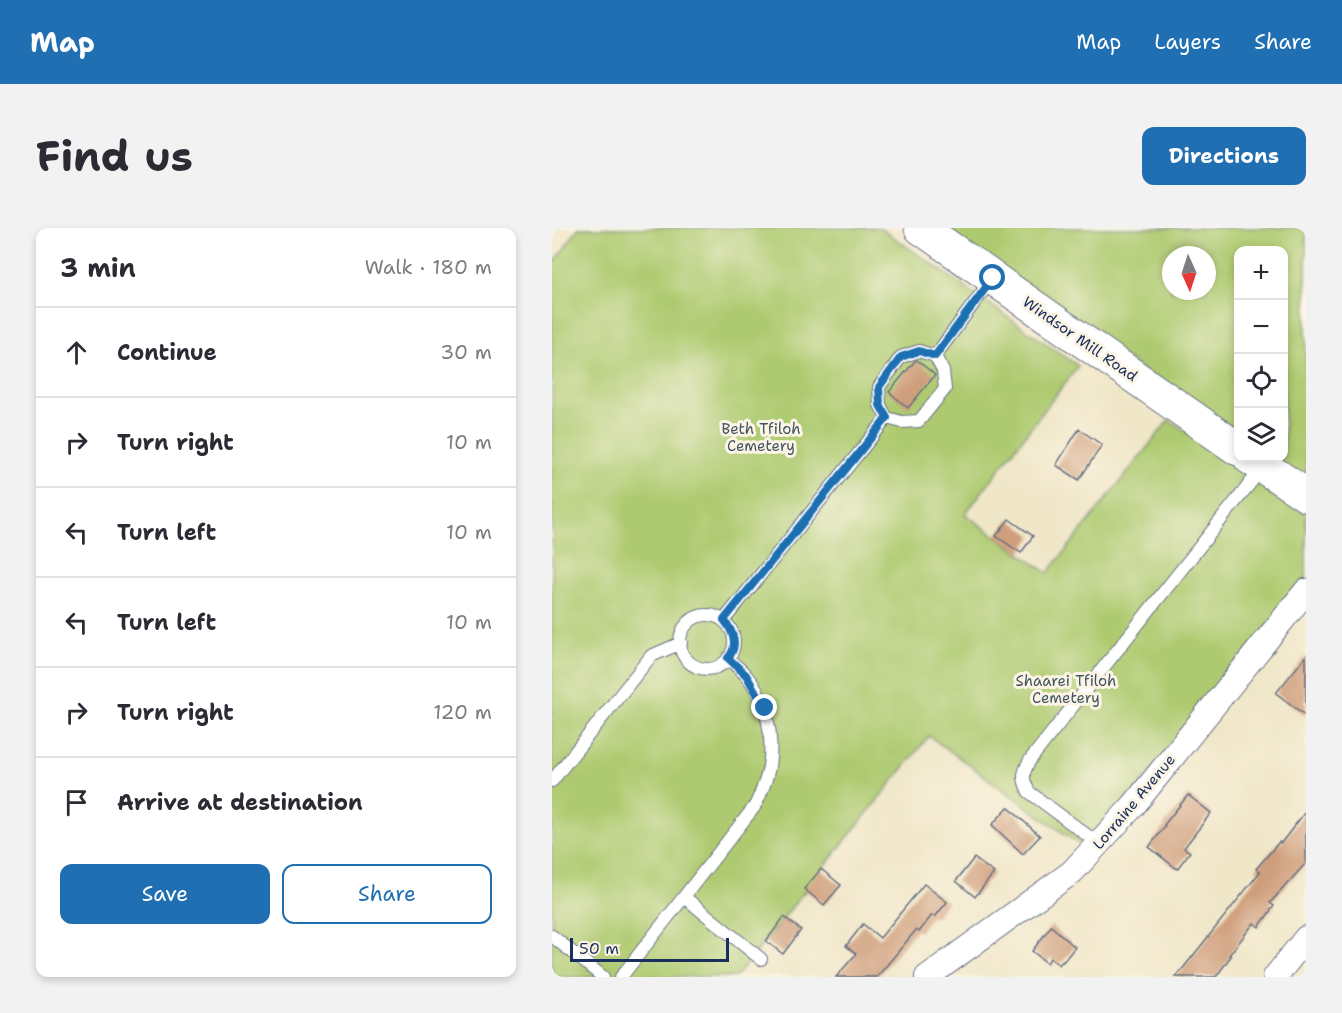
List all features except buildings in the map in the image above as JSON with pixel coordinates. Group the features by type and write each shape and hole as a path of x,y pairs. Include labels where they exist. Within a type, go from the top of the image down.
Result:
{"main road":[{"name":"Windsor Mill Road","path":"921,228 1234,446"},
{"name":"Windsor Mill Road","path":"1257,462 1306,495"}],"street":[{"name":"Lorraine Avenue","path":"927,977 1072,872 1133,806 1306,591"},
{"path":"1275,977 1306,938"}],"lane":[{"path":"935,356 993,278"},
{"path":"919,351 935,356 943,371 945,389 918,421 902,422 887,418 880,405 879,387 901,357 919,351"},
{"path":"724,620 887,418"},
{"path":"1099,844 1029,792 1024,783 1023,772 1248,462"},
{"path":"710,615 724,620 732,630 734,645 731,655 722,664 712,668 702,668 686,658 681,643 686,626 696,617 710,615"},
{"path":"552,781 651,656 681,643"},
{"path":"621,977 755,806 764,787 771,748 765,708 746,675 728,658"},
{"path":"684,897 761,959"},
{"path":"552,936 603,977"}],"green space":[{"name":"Beth Tfiloh Cemetery","path":"578,228 880,228 1078,366 965,514 1048,573 1169,420 1306,514 1306,579 1128,800 1084,848 929,736 736,977 552,977 552,266"},
{"path":"940,228 1306,228 1306,483 1275,462 1288,462 1288,246 1234,246 1234,433"}],"route":[{"path":"765,708 746,675 728,658 734,645 732,630 724,620 887,418 880,405 879,387 901,357 919,351 935,356 993,278"}],"park label":[{"name":"Shaarei Tfiloh Cemetery","path":"1066,690"}]}
